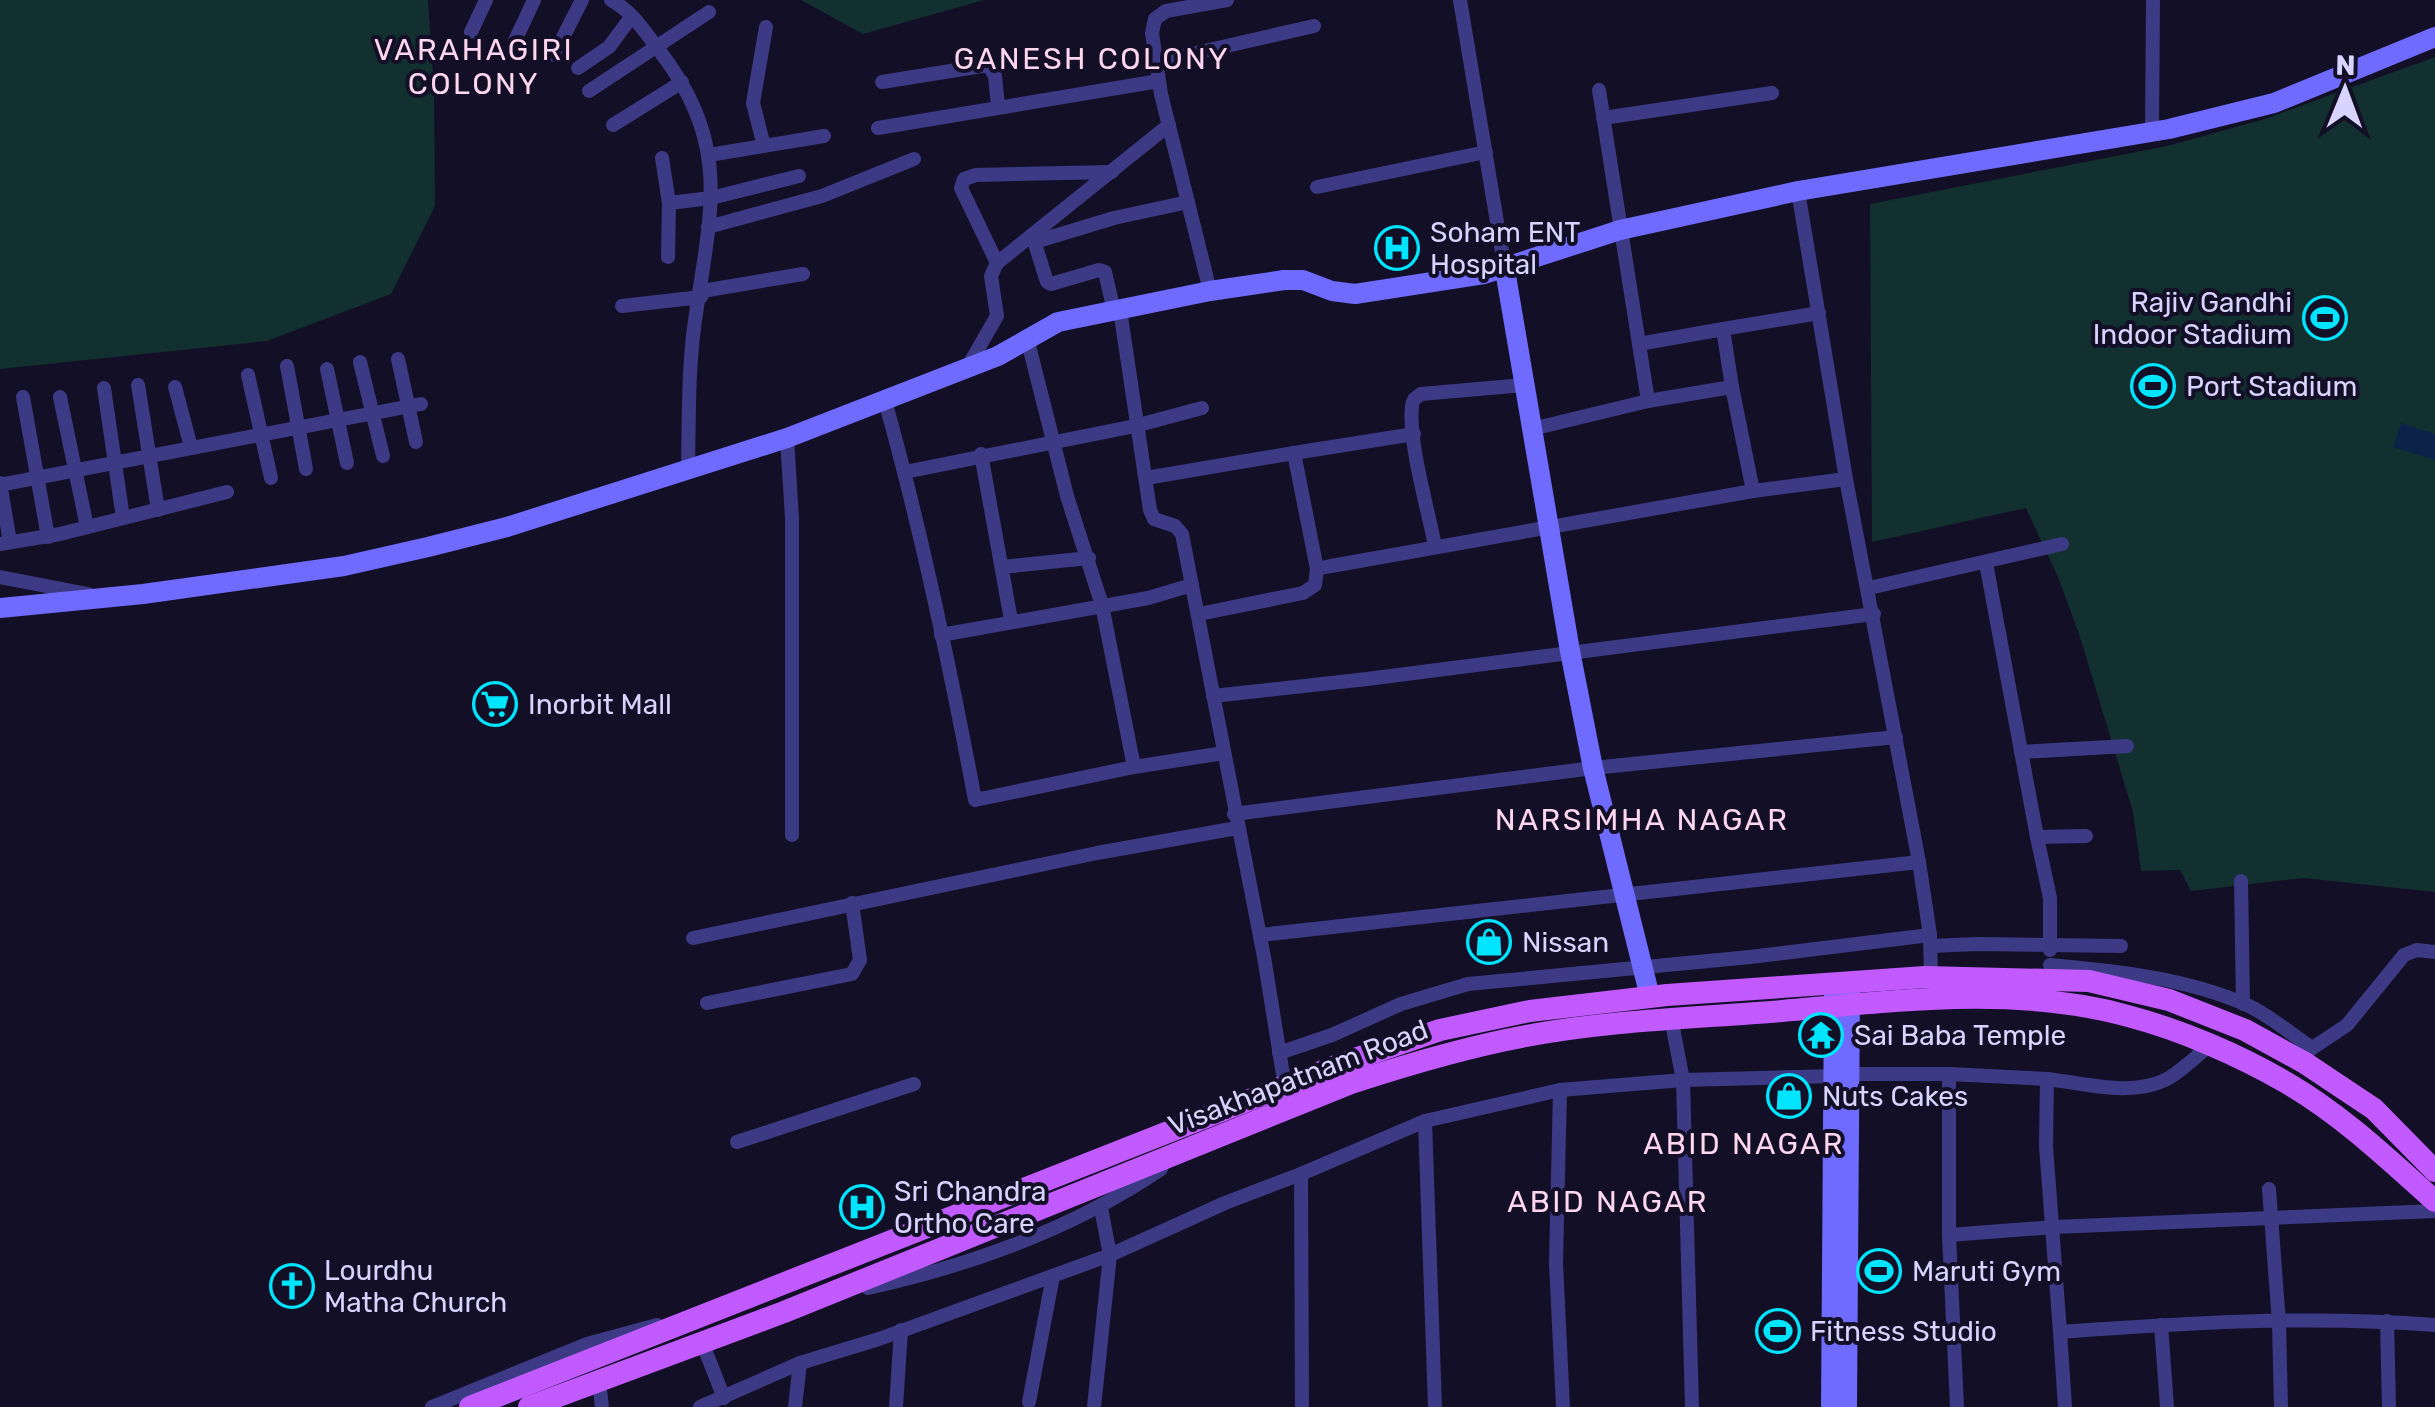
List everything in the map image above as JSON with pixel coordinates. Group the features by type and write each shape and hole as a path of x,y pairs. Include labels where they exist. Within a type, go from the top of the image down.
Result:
{"main road":[{"path":"0,608 361,562 507,527 787,438 1013,348 1058,322 1210,291 1304,280 1332,291 1355,294 1505,270 1620,230 1798,191 2152,131 2274,103 2435,37"},
{"path":"1505,270 1593,768 1650,997"},
{"path":"470,1407 1285,1086 1440,1030 1530,1011 1650,997 1842,994 1931,978 2050,972 2169,1000 2304,1053 2374,1109 2435,1171"},
{"path":"1842,994 1847,1407"},
{"name":"Visakhapatnam Road","path":"542,1405 1352,1083 1447,1052 1529,1035 1842,994 2010,999 2127,1016 2209,1046 2288,1084 2359,1134 2435,1201"},
{"path":"1830,1407 1842,1075"}],"street":[{"path":"472,32 486,0"},
{"path":"514,42 534,0"},
{"path":"554,55 582,0"},
{"path":"612,0 632,16 682,82 701,120 709,155 711,198 693,343 688,467"},
{"path":"1210,291 1159,82 1152,33 1156,19 1166,11 1228,0"},
{"path":"1460,0 1505,270"},
{"path":"2152,131 2154,0"},
{"path":"589,91 709,12"},
{"path":"578,68 609,47 632,16"},
{"path":"1156,62 1314,26"},
{"path":"764,146 753,103 766,27"},
{"path":"882,82 988,65 996,76 998,106"},
{"path":"613,125 682,82"},
{"path":"878,128 1159,82"},
{"path":"1599,90 1648,401"},
{"path":"1603,118 1772,93"},
{"path":"966,368 997,316 992,276 997,263 1169,125"},
{"path":"709,155 824,136"},
{"path":"1316,186 1486,152"},
{"path":"662,158 669,203 668,257"},
{"path":"708,227 822,196 914,159"},
{"path":"997,263 961,188 964,179 976,175 1112,172"},
{"path":"669,203 711,198 799,176"},
{"path":"1798,191 1846,480 1919,862 1931,978"},
{"path":"1188,202 1114,218 1038,241 1036,247 1051,284 1099,270 1105,272 1117,311 1150,510 1154,519 1175,526 1182,534 1260,935 1285,1086"},
{"path":"622,306 802,274"},
{"path":"1639,344 1820,312"},
{"path":"1723,329 1753,491"},
{"path":"1027,338 1052,442 1102,605 1134,766"},
{"path":"398,359 415,405 416,442"},
{"path":"360,362 383,456"},
{"path":"286,366 306,469"},
{"path":"327,369 347,463"},
{"path":"248,375 271,478"},
{"path":"138,385 158,510"},
{"path":"1434,546 1412,404 1421,394 1524,386"},
{"path":"1532,429 1732,386"},
{"path":"104,388 123,518"},
{"path":"175,388 191,447"},
{"path":"60,397 88,528"},
{"path":"23,398 48,536"},
{"path":"884,402 905,472 974,800 1134,766 1224,753"},
{"path":"227,492 88,528 5,543 0,484 415,405"},
{"path":"905,472 1134,426 1202,408"},
{"path":"1146,478 1414,434"},
{"path":"787,438 792,518 792,835"},
{"path":"1199,614 1303,593 1315,584 1316,569 1294,453"},
{"path":"981,454 1012,620"},
{"path":"1316,569 1753,491 1846,480"},
{"path":"1869,588 2062,544"},
{"path":"1002,568 1089,558"},
{"path":"1986,563 2050,898 2050,972 2118,972 2189,985 2243,1004 2304,1053 2347,1025 2404,955 2417,950 2435,952"},
{"path":"0,577 100,597"},
{"path":"941,634 1148,598 1192,585"},
{"path":"1213,696 1368,680 1874,614"},
{"path":"693,938 1236,821 1593,768 1896,737"},
{"path":"2021,752 2127,746"},
{"path":"2037,837 2086,836"},
{"path":"1260,935 1919,862"},
{"path":"2241,881 2243,1004"},
{"path":"707,1003 852,974 860,960 852,903"},
{"path":"1280,1052 1402,1004 1468,984 1930,940 2120,946"},
{"path":"1671,1018 1683,1080 1692,1407"},
{"path":"700,1407 800,1363 1110,1254 1426,1121 1560,1090 1683,1080 1949,1074 2047,1078 2123,1088 2149,1086 2168,1078 2209,1046"},
{"path":"1949,1074 1948,1235 1958,1407"},
{"path":"2047,1078 2046,1146 2064,1407"},
{"path":"737,1142 914,1084"},
{"path":"1560,1090 1556,1264 1563,1407"},
{"path":"1426,1121 1434,1407"},
{"path":"818,1298 956,1267 1101,1208 1188,1150"},
{"path":"1300,1174 1302,1407"},
{"path":"2269,1189 2280,1322 2281,1407"},
{"path":"1094,1407 1110,1254 1101,1208"},
{"path":"1948,1235 2435,1211"},
{"path":"1029,1402 1053,1276"},
{"path":"432,1407 587,1344 709,1315"},
{"path":"2060,1332 2160,1324 2387,1321 2435,1325"},
{"path":"2387,1321 2389,1407"},
{"path":"2160,1324 2167,1407"},
{"path":"896,1407 901,1330"},
{"path":"702,1342 724,1398"},
{"path":"795,1407 800,1363"},
{"path":"599,1381 602,1407"}],"green space":[{"path":"0,0 428,0 435,206 391,294 267,341 0,369"},
{"path":"801,0 984,0 863,34"},
{"name":"Port Stadium","path":"2435,57 2435,892 2304,878 2191,891 2180,870 2141,871 2133,812 2080,637 2026,508 1872,542 1870,204 2167,146 2265,119"}],"water":[{"path":"2401,423 2435,434 2435,460 2393,447"}],"place":[{"name":"Soham ENT Hospital","path":"1397,248"},
{"name":"Rajiv Gandhi Indoor Stadium","path":"2325,318"},
{"name":"Port Stadium","path":"2153,386"},
{"name":"Inorbit Mall","path":"495,704"},
{"name":"Nissan","path":"1489,942"},
{"name":"Sai Baba Temple","path":"1821,1035"},
{"name":"Nuts Cakes","path":"1789,1096"},
{"name":"Sri Chandra Ortho Care","path":"862,1207"},
{"name":"Maruti Gym","path":"1879,1271"},
{"name":"Lourdhu Matha Church","path":"292,1286"},
{"name":"Fitness Studio","path":"1778,1331"}],"district":[{"name":"GANESH COLONY","path":"1092,59"},
{"name":"VARAHAGIRI COLONY","path":"474,67"},
{"name":"NARSIMHA NAGAR","path":"1642,820"},
{"name":"ABID NAGAR","path":"1744,1144"},
{"name":"ABID NAGAR","path":"1608,1202"}]}
